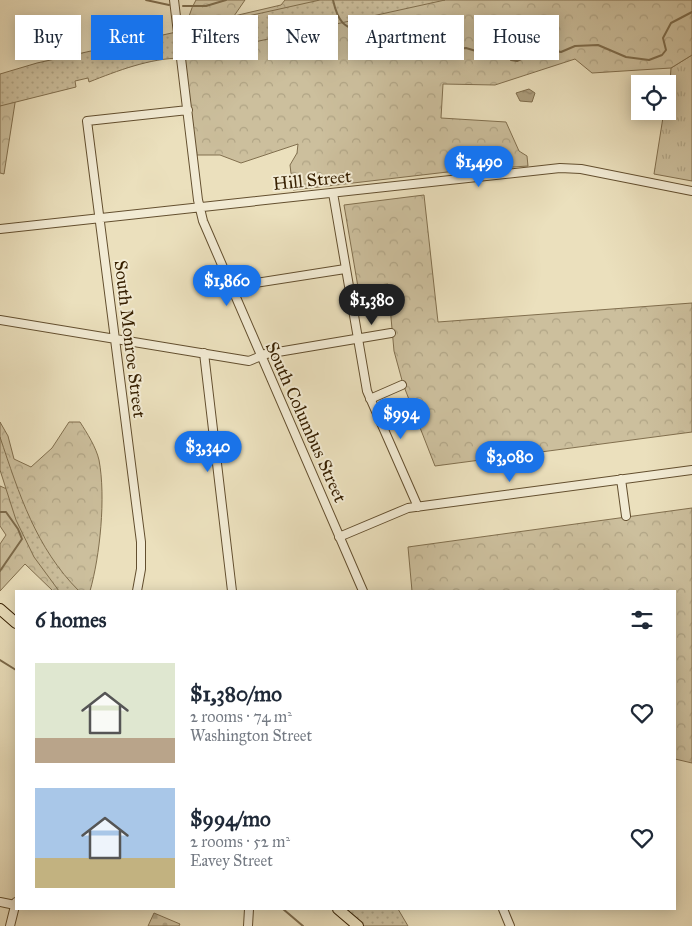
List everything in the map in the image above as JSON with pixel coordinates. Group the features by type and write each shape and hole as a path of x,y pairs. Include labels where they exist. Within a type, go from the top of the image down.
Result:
{"main road":[{"path":"0,609 15,622"},
{"path":"339,910 358,926"}],"street":[{"name":"South Columbus Street","path":"174,0 200,207 230,286 363,590"},
{"name":"South Monroe Street","path":"137,590 141,569 141,542 87,121 188,110"},
{"name":"Hill Street","path":"0,229 560,168 581,169 692,191"},
{"path":"333,193 365,380 370,398 418,507"},
{"path":"230,286 345,269"},
{"path":"0,320 249,361 260,356 391,333"},
{"path":"204,353 232,590"},
{"path":"370,398 402,385"},
{"path":"339,537 392,514 418,507 692,470"},
{"path":"621,479 626,516"},
{"path":"0,902 15,903"},
{"path":"10,926 15,907"},
{"path":"248,926 249,910"},
{"path":"503,910 510,926"}],"green space":[{"path":"196,0 245,0 235,15 189,15"},
{"path":"285,0 692,0 692,55 671,68 592,73 575,59 495,85 443,84 441,118 506,122 519,151 527,156 528,166 456,171 293,190 290,165 297,153 298,144 241,163 220,155 196,155 185,60 258,60 258,15 238,15 281,5"},
{"path":"320,0 445,0 377,15 348,15 348,21 338,24 338,15 268,15 268,39 258,41 258,15 253,15"},
{"path":"173,33 173,59 163,60 163,35"},
{"path":"91,51 91,60 158,60 89,82 88,78 75,81 76,87 0,106 0,74 50,60 81,60 81,53"},
{"path":"692,55 692,181 654,174 663,120 676,120 676,75 671,75 671,68"},
{"path":"17,90 4,174 0,173 0,94"},
{"path":"424,195 438,322 692,303 692,432 435,466 403,384 394,351 388,284 358,287 344,205"},
{"path":"0,422 8,436 14,459 31,467 52,448 69,422 80,422 96,450 99,460 102,491 97,561 90,590 52,590 25,564 0,591 0,544 6,535 0,526 0,486 9,490 0,467"},
{"path":"0,437 30,519 51,557 78,590 58,590 34,557 16,520 0,470"},
{"path":"692,508 692,763 676,759 676,590 412,590 408,547"},
{"path":"339,910 399,910 408,926 358,926"},
{"path":"154,913 180,924 179,926 148,926"}],"water":[{"path":"529,89 535,93 532,102 520,101 516,93"}],"waterway":[{"path":"146,0 169,5"},
{"path":"183,6 206,6 226,0"},
{"path":"333,0 342,22 352,29 374,38 378,47 386,53 396,50 403,43 436,51 466,48 486,54 502,47 509,53 511,60 517,61 542,49 561,52 575,46 598,45 626,57 649,60 662,55 666,50 663,38 671,23 692,12"},
{"path":"0,512 6,512 18,529 22,539 0,571"},
{"path":"0,660 15,669"},
{"path":"284,910 303,926"}]}
